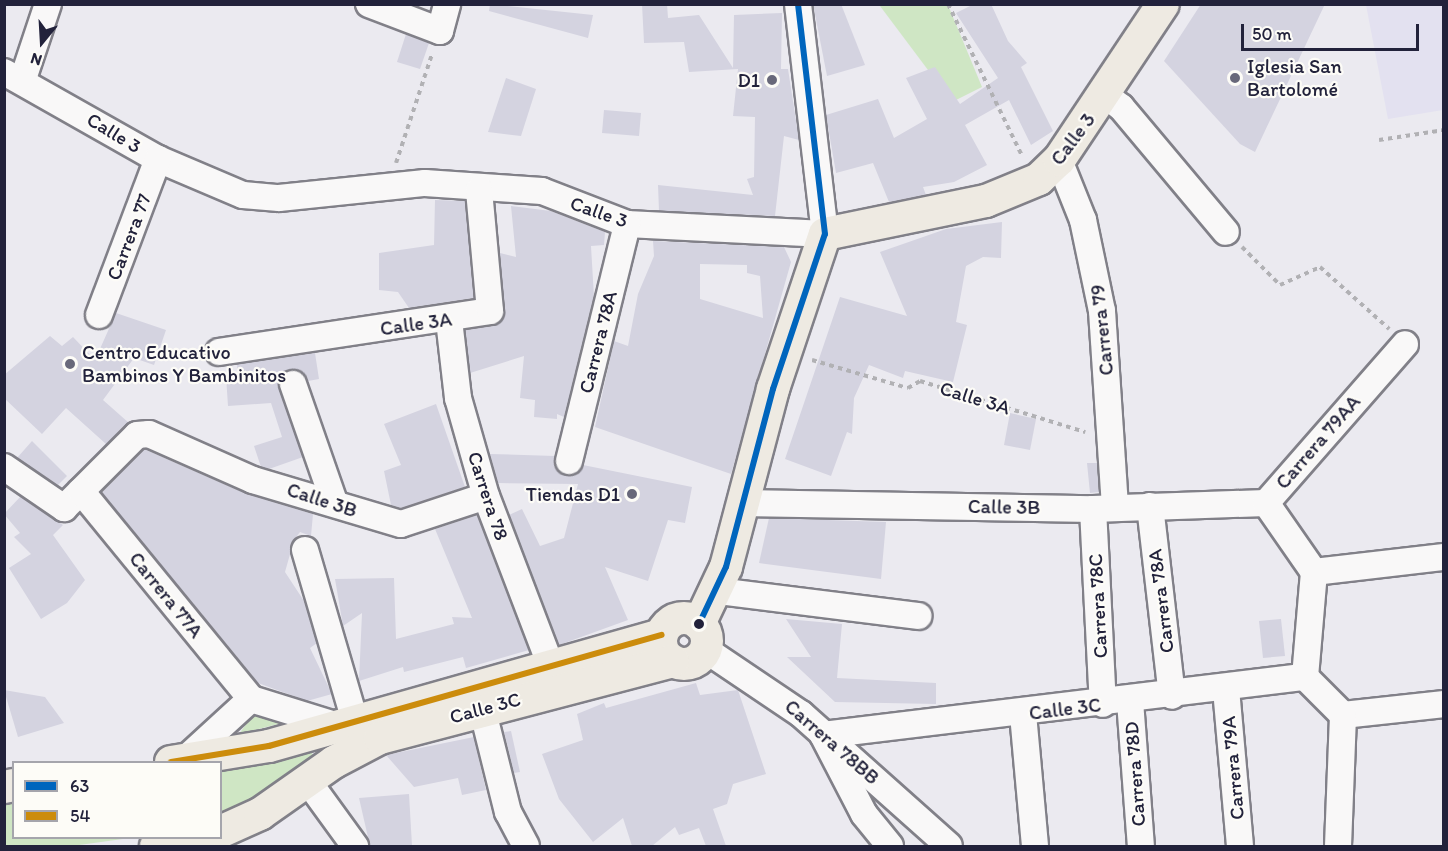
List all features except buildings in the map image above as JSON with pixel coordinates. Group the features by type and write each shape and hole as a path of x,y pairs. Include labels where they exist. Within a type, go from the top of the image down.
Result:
{"main road":[{"name":"Calle 3","path":"825,234 986,201 1034,182 1059,160 1105,95 1163,4"},
{"path":"702,637 676,620 668,648 688,664 702,637 718,591 742,503 825,234"},
{"name":"Calle 3C","path":"183,761 347,734 551,666 668,648"},
{"name":"Calle 3C","path":"347,734 380,738 668,648"},
{"name":"Calle 3C","path":"222,831 260,814 307,780 347,734"},
{"path":"156,846 191,839"}],"street":[{"path":"14,76 48,4"},
{"path":"369,4 440,31 447,4"},
{"path":"798,4 825,234"},
{"name":"Calle 3","path":"14,76 158,159 243,195 279,198 425,183 479,189 542,191 627,224 825,234"},
{"path":"1105,95 1121,107 1226,232"},
{"name":"Carrera 77","path":"99,315 158,159"},
{"name":"Carrera 79","path":"1059,160 1095,266 1110,439 1104,507"},
{"name":"Calle 3A","path":"219,352 449,320 490,311 494,301 479,189"},
{"name":"Carrera 78A","path":"569,461 627,224"},
{"name":"Carrera 78","path":"449,320 458,398 486,496 551,666"},
{"name":"Carrera 79AA","path":"1314,572 1266,503 1405,344"},
{"path":"293,384 334,502"},
{"name":"Calle 3B","path":"72,500 137,435 161,441 253,480 334,502 401,524 486,496"},
{"name":"Carrera 77A","path":"4,467 72,500 251,699"},
{"name":"Calle 3B","path":"742,503 1104,507 1266,503"},
{"name":"Carrera 78A","path":"1150,506 1172,696"},
{"name":"Carrera 78C","path":"1103,704 1104,507"},
{"path":"304,550 347,734"},
{"path":"1338,846 1342,715 1305,677 1314,572 1443,557"},
{"path":"718,591 918,616"},
{"name":"Carrera 78BB","path":"702,637 772,691 949,846"},
{"name":"Calle 3C","path":"823,735 1023,714 1305,677"},
{"name":"Carrera 79A","path":"1226,688 1239,846"},
{"path":"178,761 251,699 347,734"},
{"name":"Carrera 78D","path":"1130,700 1140,846"},
{"path":"1342,715 1443,704"},
{"path":"482,708 508,812 526,846"},
{"path":"1023,714 1035,846"},
{"path":"823,735 864,813 890,846"},
{"path":"307,780 355,846"}],"path":[{"path":"948,4 1034,182"},
{"path":"389,187 440,31"},
{"path":"1379,140 1443,130"},
{"path":"1226,232 1280,285 1320,267 1405,344"},
{"name":"Calle 3A","path":"806,358 908,388 920,381 1110,439"}],"shaded area":[{"path":"1366,5 1443,5 1443,110 1388,119"}],"green space":[{"path":"948,5 982,87 952,102 880,6"},
{"path":"257,709 282,723 239,734"},
{"path":"309,745 315,761 267,798 222,817 222,762"},
{"path":"12,797 12,839 123,839 72,846 5,846 5,798"}],"transit line":[{"name":"63","path":"699,624 726,567 773,389 825,234 798,4"},
{"name":"54","path":"177,761 269,746 662,635"}],"place":[{"name":"Iglesia San Bartolomé","path":"1235,78"},
{"name":"D1","path":"772,80"},
{"name":"Centro Educativo Bambinos Y Bambinitos","path":"70,364"},
{"name":"Tiendas D1","path":"632,494"}]}
